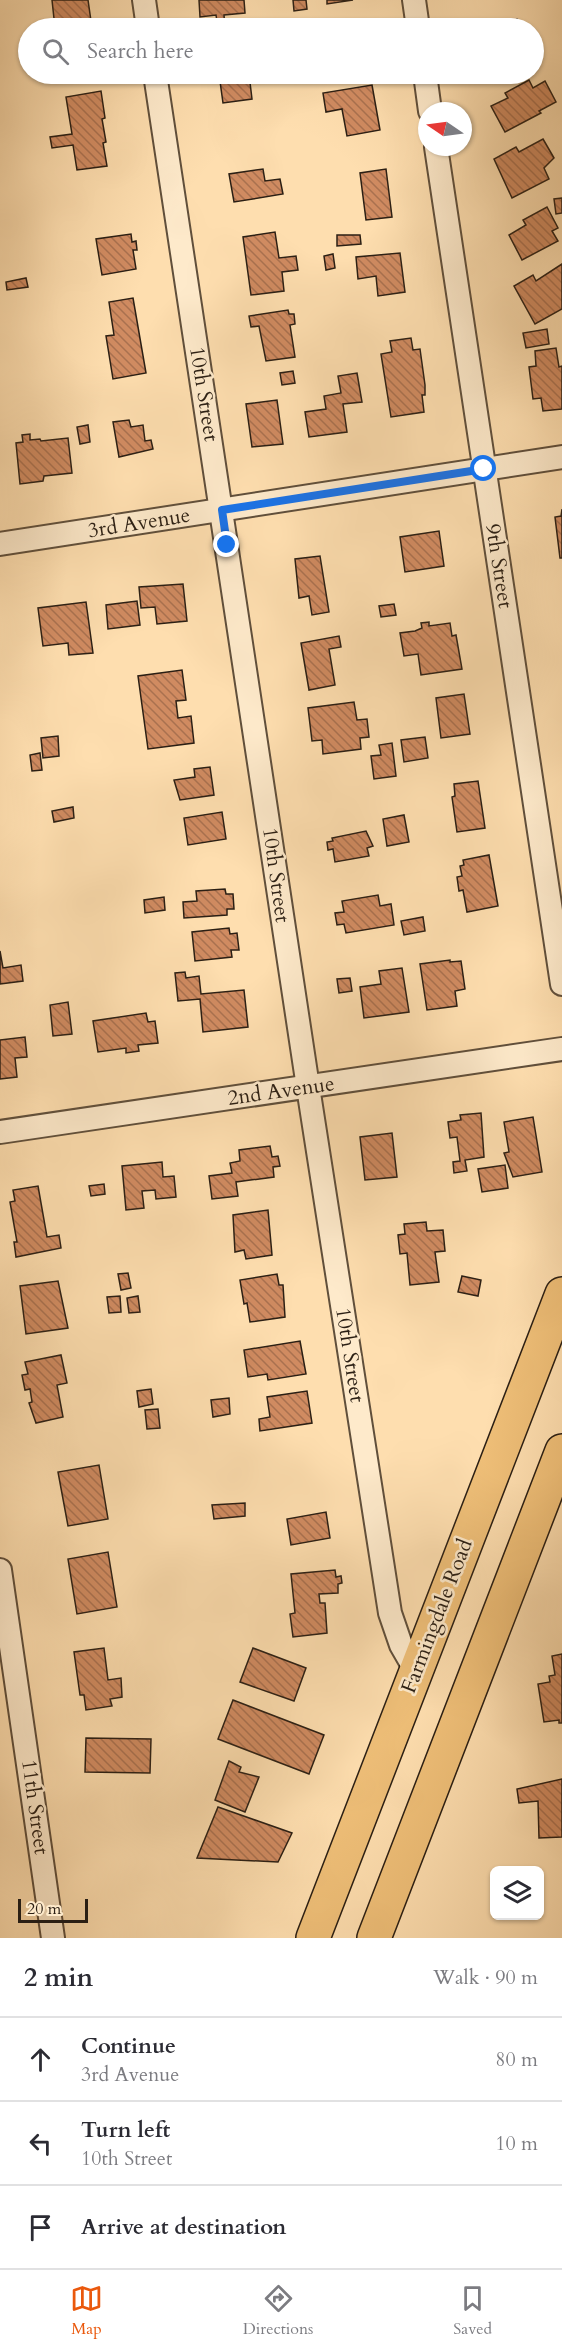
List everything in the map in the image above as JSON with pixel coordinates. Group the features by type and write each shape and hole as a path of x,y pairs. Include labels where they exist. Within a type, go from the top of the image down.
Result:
{"main road":[{"name":"Farmingdale Road","path":"313,1938 562,1294"},
{"path":"374,1938 562,1451"}],"street":[{"path":"144,0 147,18"},
{"path":"414,0 417,18"},
{"name":"10th Street","path":"157,84 308,1088 390,1613 401,1645 416,1671"},
{"path":"426,84 429,102"},
{"name":"9th Street","path":"437,156 562,984"},
{"name":"3rd Avenue","path":"0,544 562,457"},
{"name":"2nd Avenue","path":"0,1132 562,1049"},
{"name":"11th Street","path":"0,1570 53,1938"}],"building":[{"path":"52,0 88,0 91,18 54,18"},
{"path":"199,0 244,0 245,13 224,15 224,18 216,18 216,15 200,17"},
{"path":"293,0 306,0 307,9 294,11"},
{"path":"327,0 353,0 327,4"},
{"path":"545,81 556,102 539,111 541,113 505,132 491,106 508,98 505,93 522,84 531,84 533,88 544,84"},
{"path":"220,84 250,84 252,99 223,103"},
{"path":"372,85 380,130 347,136 342,109 326,112 323,93"},
{"path":"101,91 106,142 103,143 107,166 77,170 73,145 52,148 50,137 72,134 66,97"},
{"path":"543,139 554,158 544,168 549,179 512,198 494,159 516,147 519,152"},
{"path":"263,169 265,181 280,179 283,194 234,202 229,174"},
{"path":"386,169 392,217 366,220 360,173"},
{"path":"562,198 562,213 556,214 554,199"},
{"path":"547,207 558,228 552,231 558,241 522,260 509,235 526,225 523,220"},
{"path":"275,232 279,258 296,256 298,270 282,272 284,291 251,295 243,237"},
{"path":"131,234 132,242 136,241 137,250 133,250 136,269 102,275 96,239"},
{"path":"337,235 360,235 361,244 337,246"},
{"path":"400,253 405,292 378,296 376,276 358,279 356,257"},
{"path":"333,254 335,268 326,270 324,256"},
{"path":"562,264 562,309 535,324 514,286 533,275 536,281"},
{"path":"26,278 28,287 7,290 6,282"},
{"path":"133,298 146,373 113,379 106,336 114,335 109,302"},
{"path":"288,310 289,314 294,314 295,324 290,325 295,357 266,361 259,326 251,327 249,316"},
{"path":"547,329 549,344 526,348 523,333"},
{"path":"411,338 413,350 420,349 425,385 425,395 422,395 424,412 391,417 381,354 392,352 390,341"},
{"path":"556,348 559,367 562,366 562,409 543,411 541,398 533,399 529,367 536,366 535,351"},
{"path":"293,371 295,383 282,385 280,373"},
{"path":"357,373 362,402 343,404 347,432 309,437 305,412 326,409 324,396 341,393 338,376"},
{"path":"277,400 283,444 252,447 246,404"},
{"path":"129,420 131,427 143,425 145,441 151,440 153,449 119,457 113,422"},
{"path":"88,425 90,442 80,444 77,427"},
{"path":"30,434 30,440 68,438 72,473 44,476 43,481 20,484 16,443 23,442 22,435"},
{"path":"562,509 562,558 560,558 555,517 561,516"},
{"path":"439,531 444,566 405,572 400,537"},
{"path":"320,556 329,612 312,615 309,596 299,598 295,559"},
{"path":"183,584 187,621 157,624 155,607 141,608 139,587"},
{"path":"137,601 140,625 108,629 106,605"},
{"path":"86,602 93,653 69,655 68,643 43,646 38,608"},
{"path":"394,604 396,615 381,617 379,606"},
{"path":"429,622 429,626 450,623 452,636 456,635 462,669 421,675 418,654 404,656 400,633 415,631 422,628 421,623"},
{"path":"339,636 341,647 329,649 335,685 309,690 301,643"},
{"path":"182,670 186,700 176,701 178,718 191,716 194,743 148,749 138,676"},
{"path":"464,694 470,734 441,738 436,698"},
{"path":"354,702 357,720 367,719 369,737 360,738 361,749 323,754 322,740 312,741 308,708"},
{"path":"58,736 59,756 43,758 41,738"},
{"path":"425,737 428,758 404,762 401,740"},
{"path":"392,743 396,776 374,779 371,756 381,755 379,745"},
{"path":"40,753 42,770 32,771 30,755"},
{"path":"210,767 214,795 180,800 174,780 195,777 194,769"},
{"path":"478,781 485,828 457,832 452,797 455,796 454,784"},
{"path":"73,807 74,818 54,822 52,811"},
{"path":"222,812 226,839 188,845 184,818"},
{"path":"404,815 409,842 387,846 383,819"},
{"path":"366,831 373,846 367,848 369,856 335,862 333,849 328,850 327,842 333,841 332,838"},
{"path":"489,855 498,906 467,912 463,890 459,891 457,877 462,876 460,866 464,865 463,860"},
{"path":"225,889 226,894 233,894 234,909 227,909 227,915 184,918 183,902 197,901 196,891"},
{"path":"378,895 380,906 391,904 394,925 346,933 344,924 337,925 335,913 344,912 342,901"},
{"path":"164,897 165,910 145,913 144,900"},
{"path":"423,917 425,931 404,935 401,921"},
{"path":"229,928 230,934 237,933 239,950 231,950 232,957 195,961 192,932"},
{"path":"0,951 3,968 21,965 23,981 0,984"},
{"path":"450,960 450,962 461,961 465,989 455,991 457,1006 427,1010 420,964"},
{"path":"402,968 409,1012 364,1018 360,987 381,984 379,971"},
{"path":"185,972 186,978 199,976 201,994 244,990 248,1027 203,1032 200,999 178,1001 175,973"},
{"path":"350,978 352,991 339,993 337,979"},
{"path":"68,1002 72,1034 53,1036 50,1005"},
{"path":"146,1013 148,1022 155,1021 158,1043 138,1045 139,1051 126,1053 126,1048 98,1052 93,1021"},
{"path":"25,1037 27,1057 15,1058 17,1077 0,1079 0,1040"},
{"path":"481,1113 484,1157 465,1160 467,1171 454,1173 453,1162 460,1161 457,1137 450,1138 448,1122 461,1120 460,1115"},
{"path":"533,1117 542,1172 513,1177 504,1153 509,1152 504,1122"},
{"path":"392,1133 397,1177 365,1180 360,1137"},
{"path":"270,1146 272,1157 278,1156 280,1166 273,1167 274,1177 236,1182 238,1196 212,1199 209,1176 232,1173 230,1163 240,1161 239,1150"},
{"path":"162,1162 163,1177 174,1176 176,1197 156,1199 155,1190 142,1191 144,1208 126,1210 122,1166"},
{"path":"505,1165 508,1188 482,1192 478,1169"},
{"path":"104,1184 105,1194 91,1196 89,1186"},
{"path":"38,1186 47,1237 59,1235 61,1248 16,1257 14,1242 17,1242 10,1202 15,1201 13,1190"},
{"path":"268,1210 272,1255 246,1259 244,1250 235,1252 233,1215"},
{"path":"426,1222 427,1231 443,1230 445,1251 435,1252 439,1282 410,1285 407,1253 400,1254 398,1235 405,1234 404,1224"},
{"path":"128,1273 131,1288 121,1290 118,1274"},
{"path":"277,1274 279,1285 283,1285 285,1317 250,1322 240,1280"},
{"path":"462,1276 481,1280 478,1296 458,1292"},
{"path":"58,1281 68,1328 26,1334 20,1286"},
{"path":"120,1296 121,1312 109,1313 107,1297"},
{"path":"138,1296 140,1312 129,1313 127,1298"},
{"path":"300,1341 306,1374 268,1380 267,1374 248,1377 244,1350"},
{"path":"61,1355 67,1383 57,1385 63,1417 36,1423 29,1403 32,1402 30,1389 25,1390 22,1375 28,1374 25,1362"},
{"path":"151,1389 153,1404 139,1407 137,1391"},
{"path":"307,1391 312,1423 260,1431 259,1419 270,1417 267,1397"},
{"path":"229,1398 230,1414 213,1417 211,1400"},
{"path":"158,1409 160,1428 147,1429 145,1410"},
{"path":"99,1465 108,1519 68,1526 58,1472"},
{"path":"245,1503 245,1516 214,1519 212,1505"},
{"path":"326,1512 330,1538 291,1545 287,1519"},
{"path":"108,1552 117,1607 77,1614 68,1559"},
{"path":"335,1570 336,1577 341,1576 342,1583 338,1584 338,1593 319,1594 320,1603 325,1603 327,1633 293,1637 290,1614 295,1613 291,1574"},
{"path":"104,1648 108,1680 121,1678 122,1697 110,1699 112,1706 86,1710 84,1695 80,1695 74,1652"},
{"path":"253,1648 306,1668 294,1701 240,1682"},
{"path":"562,1654 562,1723 559,1723 559,1720 544,1722 538,1684 550,1682 549,1676 555,1675 552,1656"},
{"path":"233,1700 324,1735 309,1774 218,1739"},
{"path":"86,1738 151,1739 150,1773 85,1772"},
{"path":"229,1761 241,1767 239,1772 259,1777 245,1812 215,1800"},
{"path":"562,1779 562,1837 539,1838 538,1801 519,1803 517,1789"},
{"path":"218,1807 292,1833 278,1862 197,1858"}],"route":[{"path":"227,545 222,510 484,469"}]}
